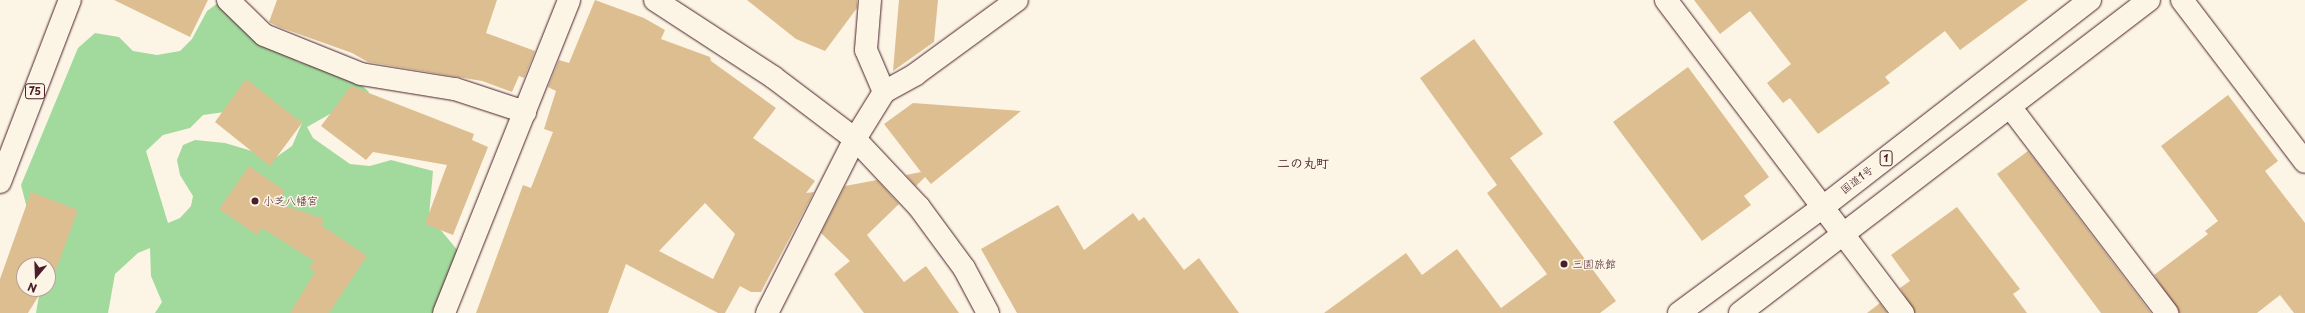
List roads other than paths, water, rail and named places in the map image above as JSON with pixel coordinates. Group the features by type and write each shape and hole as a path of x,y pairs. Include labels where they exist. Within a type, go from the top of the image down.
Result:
{"main road":[{"name":"75","path":"0,182 70,0"},
{"path":"228,0 264,35 361,74 455,89 525,112"},
{"path":"444,313 569,0"},
{"path":"655,0 773,77 855,139 919,207 964,268 988,313"},
{"path":"870,0 866,50 884,92"},
{"path":"767,313 855,139 884,92 916,74 1017,0"},
{"path":"1666,0 1903,313"},
{"name":"国道1号","path":"1680,313 1823,207 2090,0"},
{"path":"1740,313 1845,236 2149,0"},
{"path":"2182,0 2305,162"},
{"path":"2011,108 2167,313"}],"place":[{"name":"小芝八幡宮","path":"255,201"},
{"name":"三園旅館","path":"1564,264"}],"district":[{"name":"二の丸町","path":"1303,163"}]}
